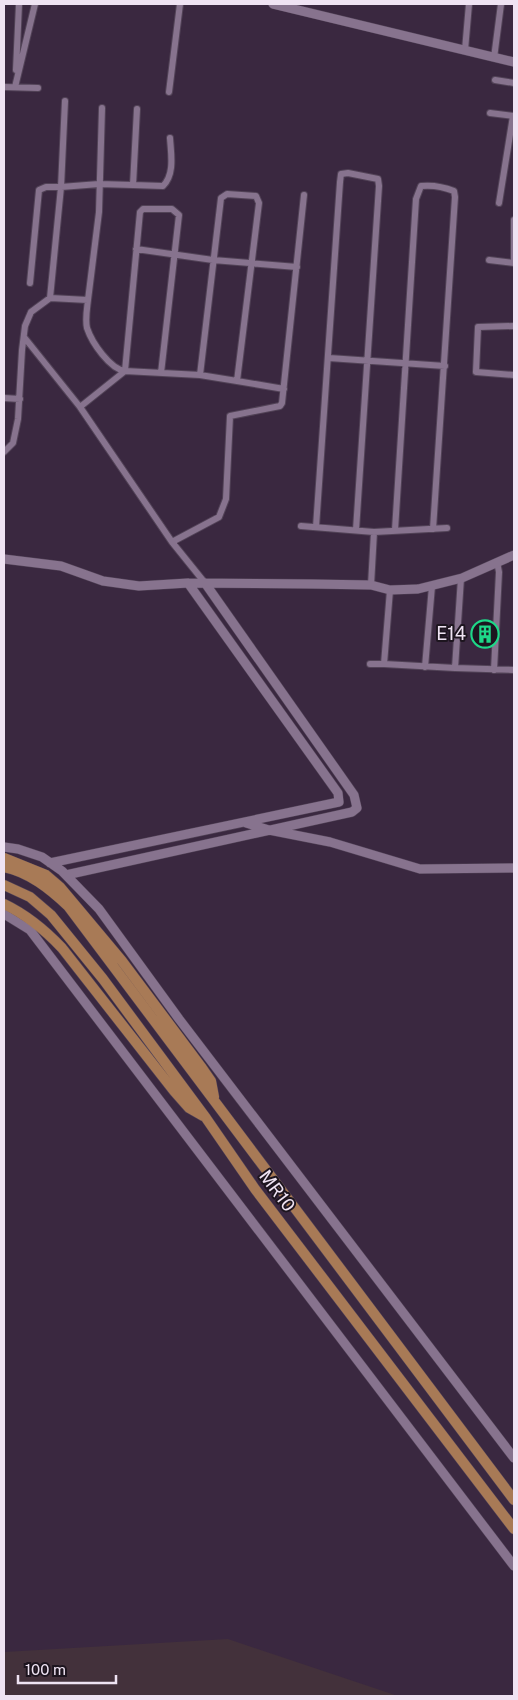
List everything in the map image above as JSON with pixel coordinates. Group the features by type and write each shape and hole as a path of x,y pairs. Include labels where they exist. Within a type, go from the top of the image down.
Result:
{"main road":[{"path":"4,858 46,875 60,887 122,961 202,1068 210,1081 214,1101"},
{"name":"MR10","path":"4,867 29,876 48,888 68,906 514,1500"},
{"name":"MR10","path":"4,885 30,897 51,915 109,987 206,1118 255,1189 514,1529"},
{"path":"4,904 23,913 44,928 62,948 174,1091 189,1108 206,1118"}],"street":[{"path":"15,87 19,4"},
{"path":"15,87 35,4"},
{"path":"170,92 180,4"},
{"path":"275,4 514,62"},
{"path":"465,50 469,4"},
{"path":"494,58 501,4"},
{"path":"495,80 514,83"},
{"path":"4,86 38,88"},
{"path":"50,298 61,187 65,101"},
{"path":"102,108 96,243 86,322 94,341 118,370 200,375 284,389"},
{"path":"133,185 137,109"},
{"path":"490,113 514,116 499,203"},
{"path":"30,283 39,190 46,186 61,187 100,184 162,186 168,181 171,166 170,138"},
{"path":"316,527 340,182 341,174 348,173 378,179 379,186 356,530"},
{"path":"395,530 416,199 421,186 427,185 448,188 454,191 455,197 433,529"},
{"path":"200,375 221,198 227,194 243,194 256,196 259,203 237,380"},
{"path":"172,542 219,517 224,510 230,416 280,406 284,389 304,195"},
{"path":"80,407 125,371 140,212 143,209 172,209 179,216 161,372"},
{"path":"489,260 514,263 514,220"},
{"path":"136,249 213,260 297,267"},
{"path":"4,452 13,443 20,399 24,336 31,312 50,298 88,300"},
{"path":"514,326 478,327 476,372 514,375"},
{"path":"24,336 80,407 172,542 205,583 354,795 357,808 352,812 66,875"},
{"path":"329,358 444,366"},
{"path":"4,398 20,399"},
{"path":"301,526 374,532 448,528"},
{"path":"371,585 374,532"},
{"path":"4,559 61,566 104,581 139,586 188,583 371,585 390,590 418,589 461,578 514,555"},
{"path":"494,670 499,572 497,562"},
{"path":"455,668 461,578"},
{"path":"50,863 339,802 338,793 188,583"},
{"path":"425,667 432,586"},
{"path":"384,664 390,590"},
{"path":"370,664 514,670"},
{"path":"244,822 269,830 330,842 420,869 514,868"},
{"path":"4,847 26,852 50,863 66,875 99,909 185,1027 514,1458"},
{"path":"4,914 30,930 514,1566"}],"shaded area":[{"path":"228,1639 398,1696 4,1696 4,1652"}],"place":[{"name":"E14","path":"485,634"}]}
